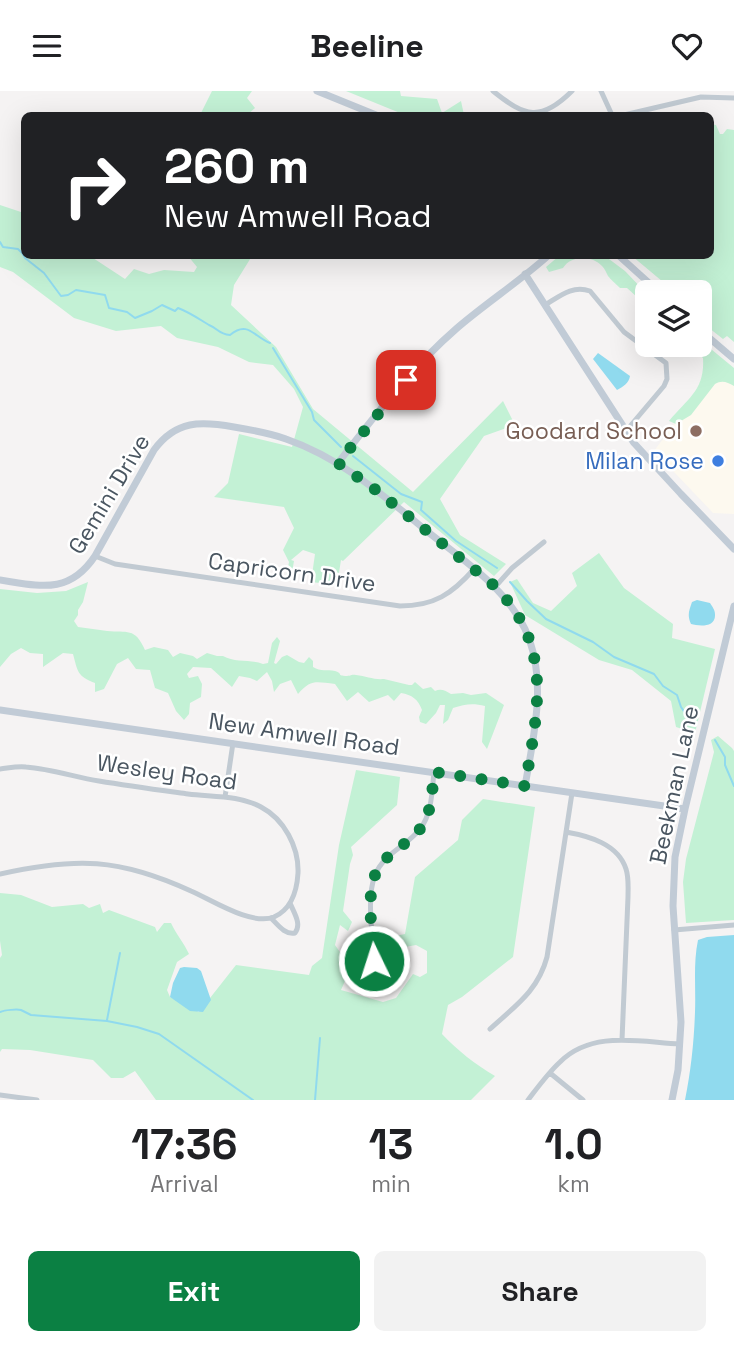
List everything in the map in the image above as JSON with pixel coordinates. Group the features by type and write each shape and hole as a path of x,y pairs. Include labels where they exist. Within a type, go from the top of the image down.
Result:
{"street":[{"path":"317,91 369,112"},
{"path":"493,91 513,107 526,112 542,112 554,107 572,91"},
{"path":"601,91 611,112"},
{"path":"637,112 701,97 734,97"},
{"path":"338,463 368,424 432,352 473,314 544,259"},
{"path":"622,259 646,280"},
{"path":"525,274 626,431 646,457 734,549"},
{"path":"545,305 574,289 590,291 624,332 666,363 667,379 664,386 626,431"},
{"path":"712,340 734,359"},
{"name":"Gemini Drive","path":"0,580 43,586 59,585 80,575 96,557 153,450 170,434 184,426 213,423 276,436 310,449 338,463 376,490 474,569 495,587 523,625 531,643 537,670 538,699 525,786"},
{"path":"495,587 512,568 544,542"},
{"name":"Capricorn Drive","path":"96,557 115,564 400,606 423,604 446,595 474,569"},
{"name":"Beekman Lane","path":"672,1100 680,1044 680,994 674,930 675,856 734,606"},
{"name":"New Amwell Road","path":"0,710 685,809"},
{"path":"225,797 233,743"},
{"name":"Wesley Road","path":"0,769 34,768 97,781 238,799 261,807 271,813 288,833 296,852 298,881 290,903 299,923 295,933 290,934 271,918 260,919 242,915 164,879 132,868 93,863 60,863 0,874"},
{"path":"374,961 371,901 374,877 384,860 415,835 424,824 434,772"},
{"path":"490,1029 529,993 543,971 572,793"},
{"path":"566,832 600,842 613,850 626,869 628,889 622,1040"},
{"path":"271,918 290,903"},
{"path":"674,930 734,925"},
{"path":"528,1100 568,1055 584,1046 607,1040 680,1044"},
{"path":"550,1073 583,1100"},
{"path":"0,1095 37,1100"}],"shaded area":[{"path":"721,361 734,370 734,514 713,513 654,451"}],"green space":[{"path":"212,91 252,91 247,98 255,108 250,112 202,112"},
{"path":"346,91 400,91 401,96 437,99 442,112 398,112"},
{"path":"461,101 463,112 444,112"},
{"path":"714,125 720,134 727,129 734,130 734,342 727,336 723,339 712,330 712,280 661,280 636,259 714,259"},
{"path":"0,205 21,212 21,259 95,259 125,279 134,269 149,274 164,270 194,272 197,267 190,259 250,259 234,285 231,305 276,347 313,409 413,492 503,401 515,425 484,436 440,499 460,535 506,564 494,576 404,502 341,560 337,585 311,582 315,554 303,550 291,560 294,561 291,578 286,577 289,562 283,550 294,528 284,507 214,497 228,483 239,434 292,447 303,407 294,389 273,365 249,362 218,347 177,338 161,326 116,331 74,318 13,272 0,267"},
{"path":"555,259 576,259 563,268 549,272 546,267"},
{"path":"590,259 609,259 625,271 635,281 635,295 627,288 620,288 598,262"},
{"path":"712,350 734,368 734,386 724,382 715,384 691,415 676,424 669,421 698,386 703,358 712,357"},
{"path":"599,553 624,588 673,624 672,638 715,649 695,733 676,727 671,701 632,670 599,660 525,615 510,582 517,579 533,603 551,611 577,586 572,573"},
{"path":"88,582 74,621 78,627 134,634 145,650 154,647 168,650 173,657 180,653 197,659 207,653 263,664 268,663 272,643 277,637 280,641 274,663 276,664 287,655 304,663 309,657 313,661 313,667 335,671 342,676 360,675 409,685 415,682 423,689 431,687 435,691 451,694 486,693 504,705 487,749 482,742 485,706 481,705 469,704 453,708 448,720 443,724 445,705 440,705 426,724 420,722 422,710 419,703 401,693 394,701 388,695 369,702 358,692 347,701 335,684 314,683 298,694 291,680 280,684 274,692 267,672 257,681 239,676 232,687 211,668 193,667 187,674 189,678 198,676 202,684 201,697 190,703 189,714 184,720 176,711 168,693 155,688 150,670 136,669 128,658 117,664 104,689 95,692 95,683 79,673 73,654 63,653 43,667 43,654 30,653 21,648 11,654 0,667 0,589 37,593 66,591"},
{"path":"718,736 734,751 734,920 686,923 683,882 686,859 714,752 711,740"},
{"path":"356,770 400,777 397,805 351,847 353,855 343,911 352,922 348,931 340,925 335,945 342,955 348,974 341,990 383,1002 396,998 413,974 420,977 427,973 427,951 416,945 389,950 380,939 405,934 415,877 458,840 462,820 483,799 535,807 513,957 448,1005 442,1034 467,1057 495,1076 471,1100 156,1100 135,1071 123,1078 111,1078 93,1060 30,1050 2,1049 0,1052 0,893 21,895 52,907 83,904 89,908 100,904 103,913 109,910 155,927 157,932 164,923 171,923 189,954 177,962 167,990 170,997 199,1012 236,965 309,975 312,966 322,958 339,845"}],"water":[{"path":"598,353 630,376 617,390 593,359"},
{"path":"697,600 710,603 713,608 715,619 710,624 691,624 689,611 692,602"},
{"path":"734,935 734,1100 685,1100 693,1045 698,940"},
{"path":"180,968 201,971 211,1000 203,1012 190,1011 170,997"}],"waterway":[{"path":"0,242 3,247 21,252"},
{"path":"26,259 44,273 61,296 76,290 105,295 109,308 127,312 135,318 162,305 175,311 178,308 223,334 230,335 246,329 270,343"},
{"path":"273,348 312,412 314,420 341,447"},
{"path":"353,456 401,494 422,502 421,510 456,541 497,568"},
{"path":"510,582 546,619 593,642 614,657 654,674 663,686 677,695 681,707 692,723"},
{"path":"715,740 725,757 725,765 734,786"},
{"path":"107,1020 120,953"},
{"path":"0,1012 19,1010 31,1015 107,1021 159,1034 253,1100"},
{"path":"315,1100 320,1038"}],"place":[{"name":"Goodard School","path":"696,431"},
{"name":"Milan Rose","path":"718,461"}],"route":[{"path":"374,961 371,901 374,877 384,860 415,835 424,824 434,772 525,786 538,699 537,670 531,643 508,602 490,582 376,490 338,463 406,380"}]}
